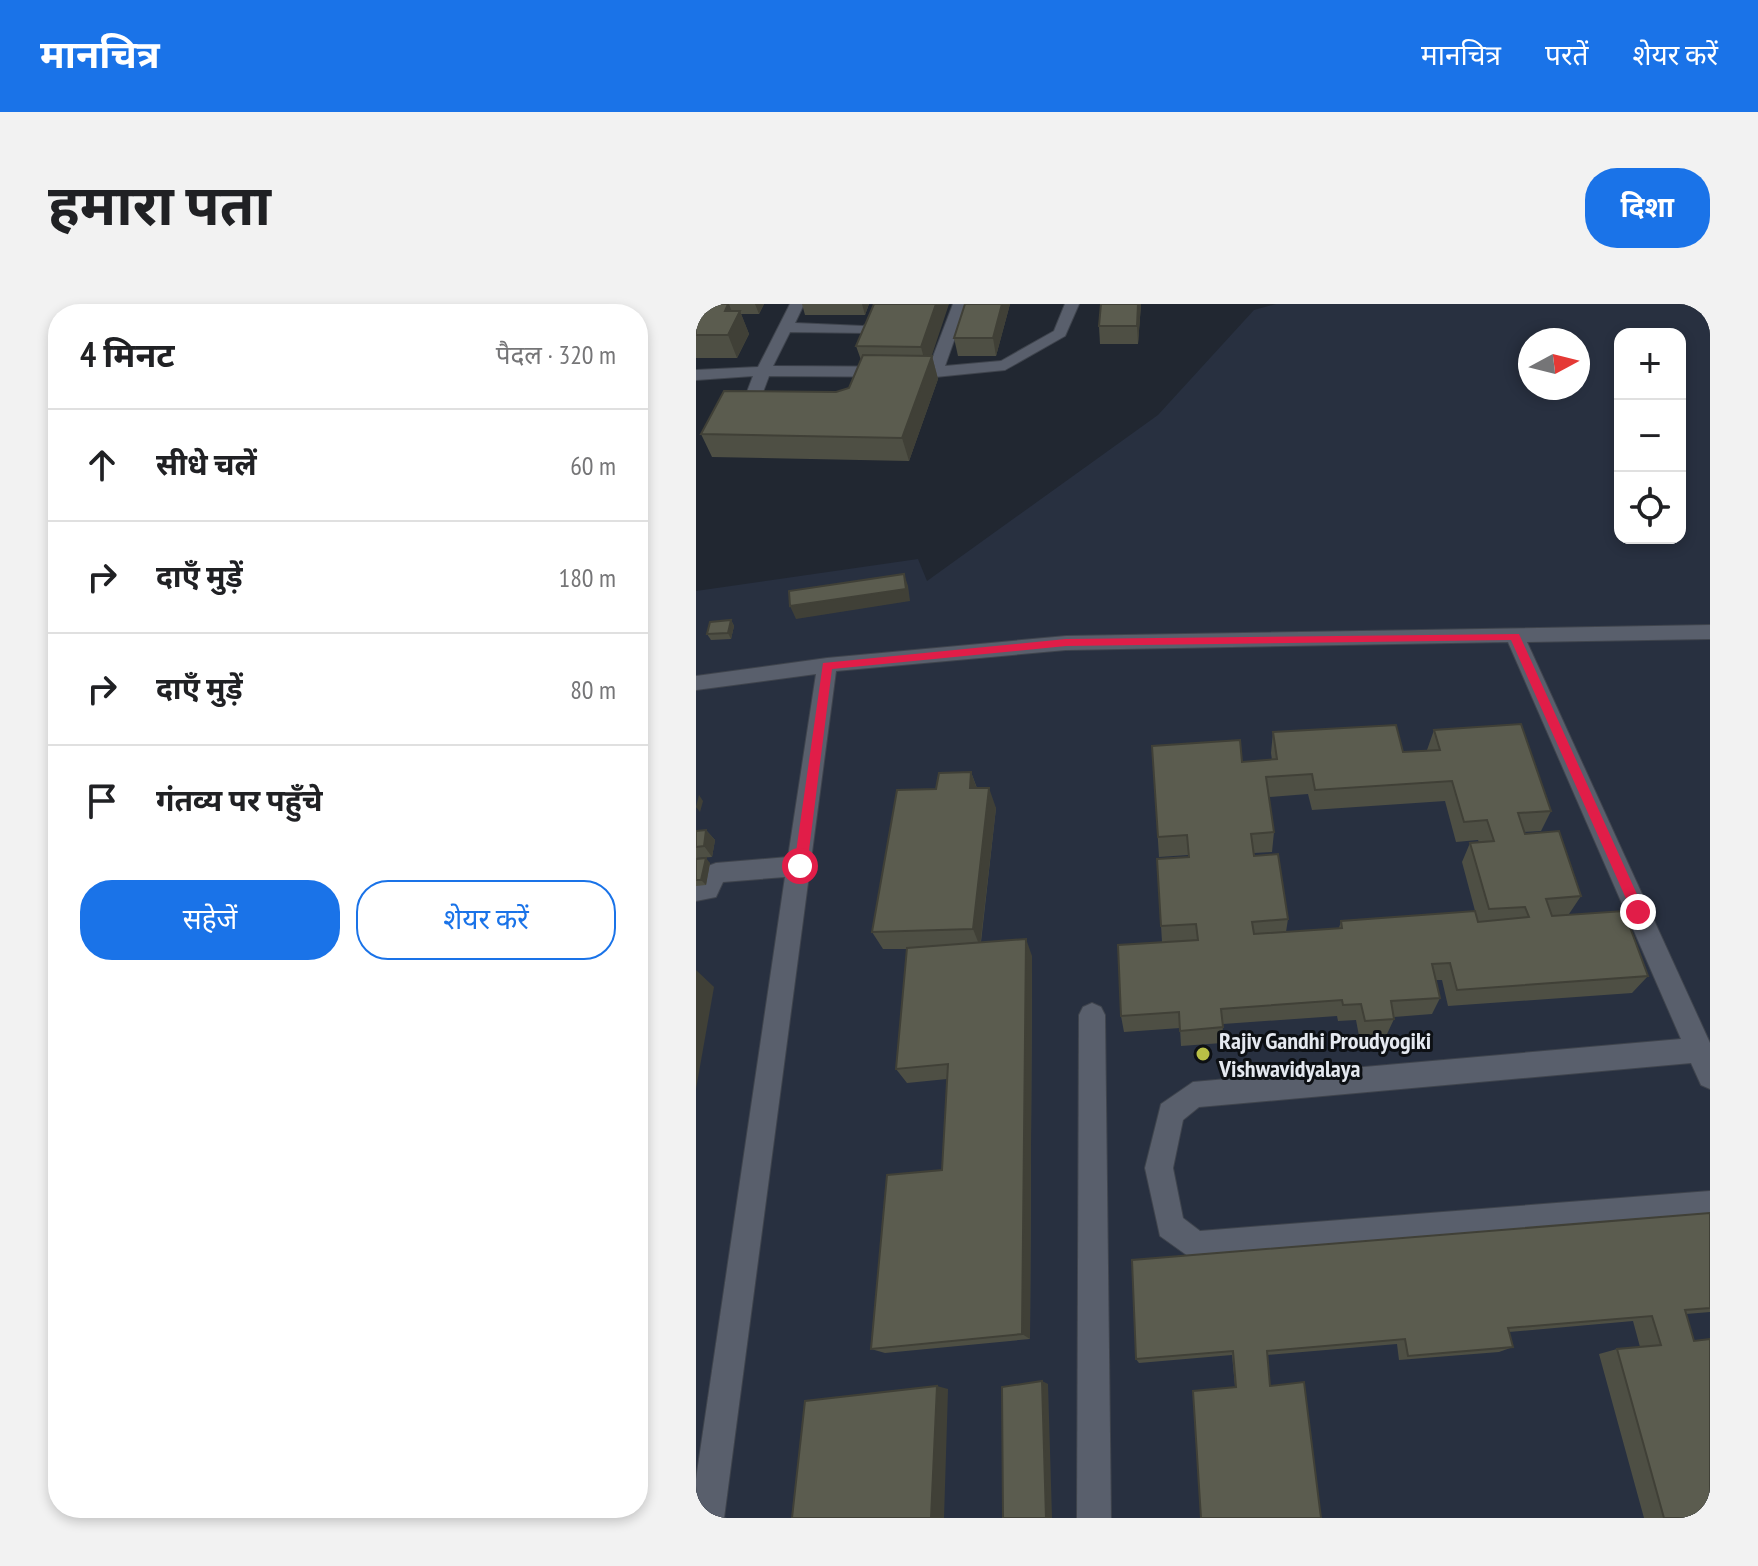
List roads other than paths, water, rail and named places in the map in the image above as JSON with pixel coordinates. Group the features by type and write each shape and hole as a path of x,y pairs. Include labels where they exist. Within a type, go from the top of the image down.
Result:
{"lane":[{"path":"779,405 750,405 763,371 797,304"},
{"path":"787,327 865,330 874,326 884,304"},
{"path":"935,372 960,304"},
{"path":"698,376 763,371 850,377 1005,365 1060,333 1072,304"},
{"path":"696,683 827,665 1066,643 1710,632"},
{"path":"1515,636 1710,1076"},
{"path":"707,1518 827,665"},
{"path":"696,891 708,890 716,873 800,866"},
{"path":"1092,1015 1094,1518"},
{"path":"1700,1050 1193,1095 1171,1113 1159,1168 1170,1226 1195,1246 1710,1205"}],"place":[{"name":"Rajiv Gandhi Proudyogiki Vishwavidyalaya","path":"1203,1054"}]}
